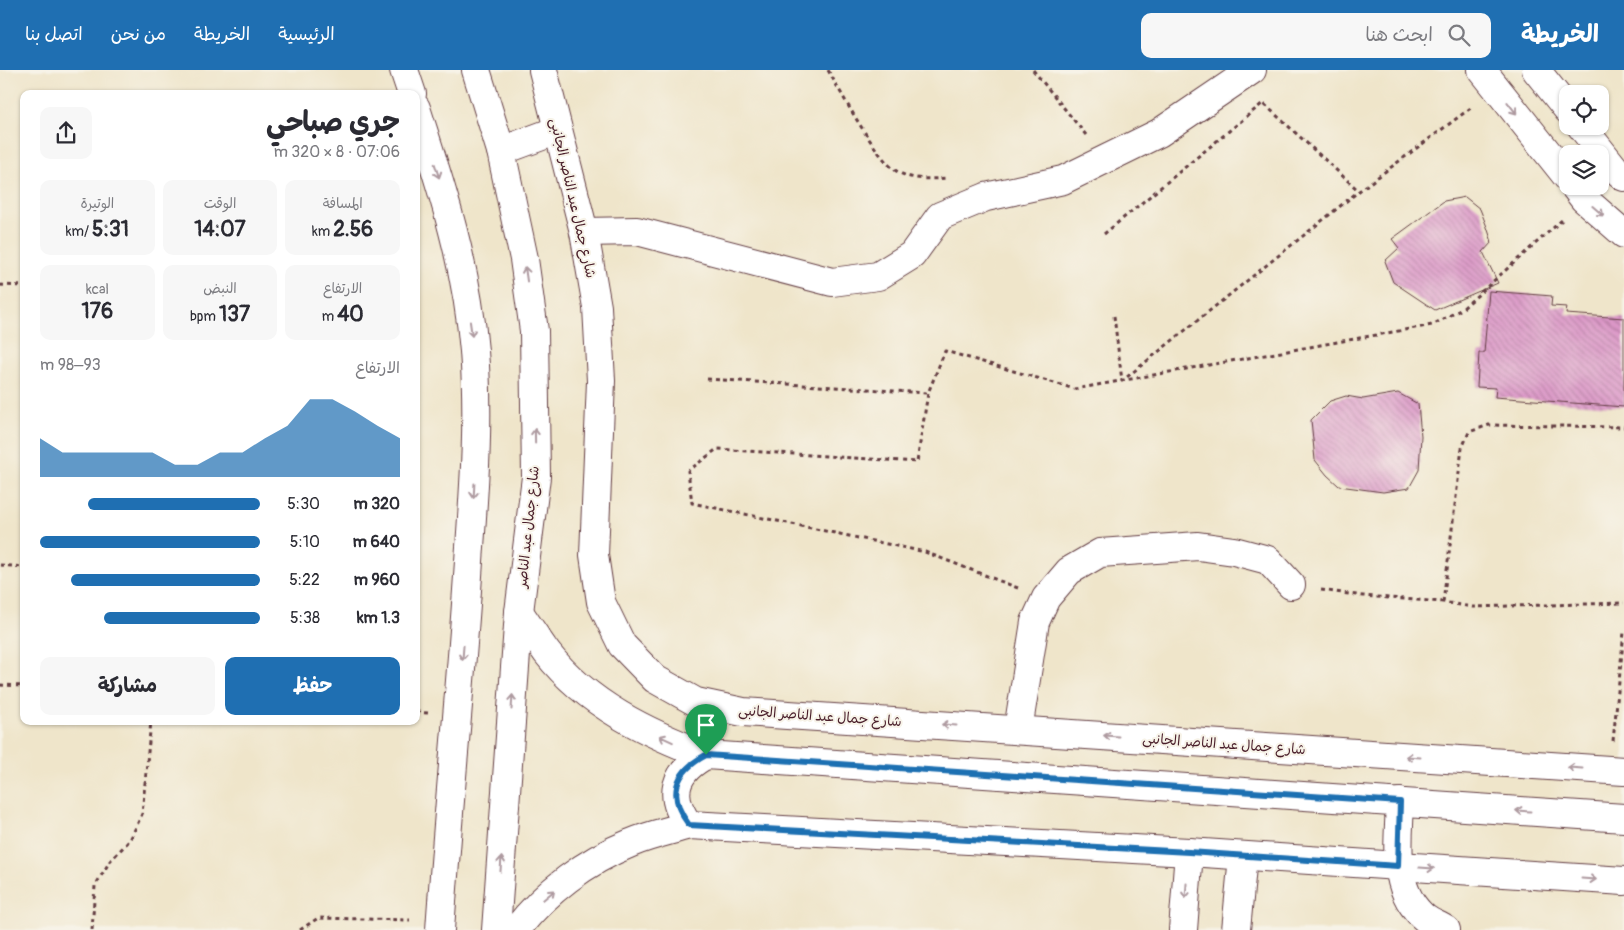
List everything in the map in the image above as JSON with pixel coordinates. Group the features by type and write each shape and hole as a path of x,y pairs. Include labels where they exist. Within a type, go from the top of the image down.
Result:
{"street":[{"path":"404,70 411,90"},
{"name":"شارع جمال عبد الناصر","path":"476,70 501,151 524,258 534,331 536,478 519,612 496,930"},
{"name":"شارع جمال عبد الناصر الجانبى","path":"543,70 584,232 597,306 601,381 594,555 601,602 622,645 655,679 696,702 743,712 1617,770"},
{"path":"584,232 637,231 832,282 878,276 912,255 940,216 986,198 1063,180 1160,133 1252,70"},
{"path":"1536,70 1559,99"},
{"path":"1489,79 1559,167"},
{"path":"420,120 449,207 464,278 474,350 477,422 458,716 440,926"},
{"path":"501,151 558,130"},
{"path":"1588,135 1616,170 1624,177"},
{"path":"1581,195 1624,234"},
{"path":"1018,730 1035,622 1046,598 1069,571 1100,553 1198,546 1234,551 1268,560 1291,585"},
{"path":"519,612 548,654 584,690 626,720 706,755 1624,818"},
{"path":"689,825 679,812 675,794 680,778 690,763 706,755"},
{"path":"1400,802 1398,866 1406,897 1426,919 1446,930"},
{"path":"516,930 531,910 577,871 631,842 689,825 1189,852 1624,882"},
{"path":"1184,930 1189,852"},
{"path":"1236,930 1243,856"}],"path":[{"path":"828,70 876,148 895,170 923,180 958,177"},
{"path":"1033,70 1105,159"},
{"path":"1122,381 1359,191 1489,79"},
{"path":"1104,234 1263,103 1359,191"},
{"path":"1046,598 925,552 692,503 688,471 717,449 917,462 928,393 945,351 1075,390 1432,325 1462,309 1577,195"},
{"path":"0,285 20,286"},
{"path":"1114,316 1122,381"},
{"path":"707,379 928,393"},
{"path":"1443,602 1462,448 1469,432 1489,425 1624,427"},
{"path":"0,565 20,567"},
{"path":"1291,585 1363,596 1443,602 1472,607 1624,603"},
{"path":"1617,770 1624,632"},
{"path":"0,685 20,686"},
{"path":"92,930 95,886 110,861 130,840 142,814 151,725"},
{"path":"300,930 318,918 440,926"}],"building":[{"path":"1465,197 1480,209 1487,227 1492,242 1483,252 1498,283 1435,310 1393,282 1385,261 1399,248 1392,239 1444,201"},
{"path":"1489,291 1552,296 1551,306 1567,307 1566,314 1624,318 1624,407 1495,397 1496,388 1477,387 1479,353 1484,353"},
{"path":"1398,393 1418,404 1421,436 1419,470 1409,488 1383,492 1339,486 1315,460 1311,420 1330,401 1346,396 1363,399"}],"route":[{"path":"706,755 1400,802 1398,866 1189,852 689,825 679,812 675,794 680,778 690,763 706,755"}]}
